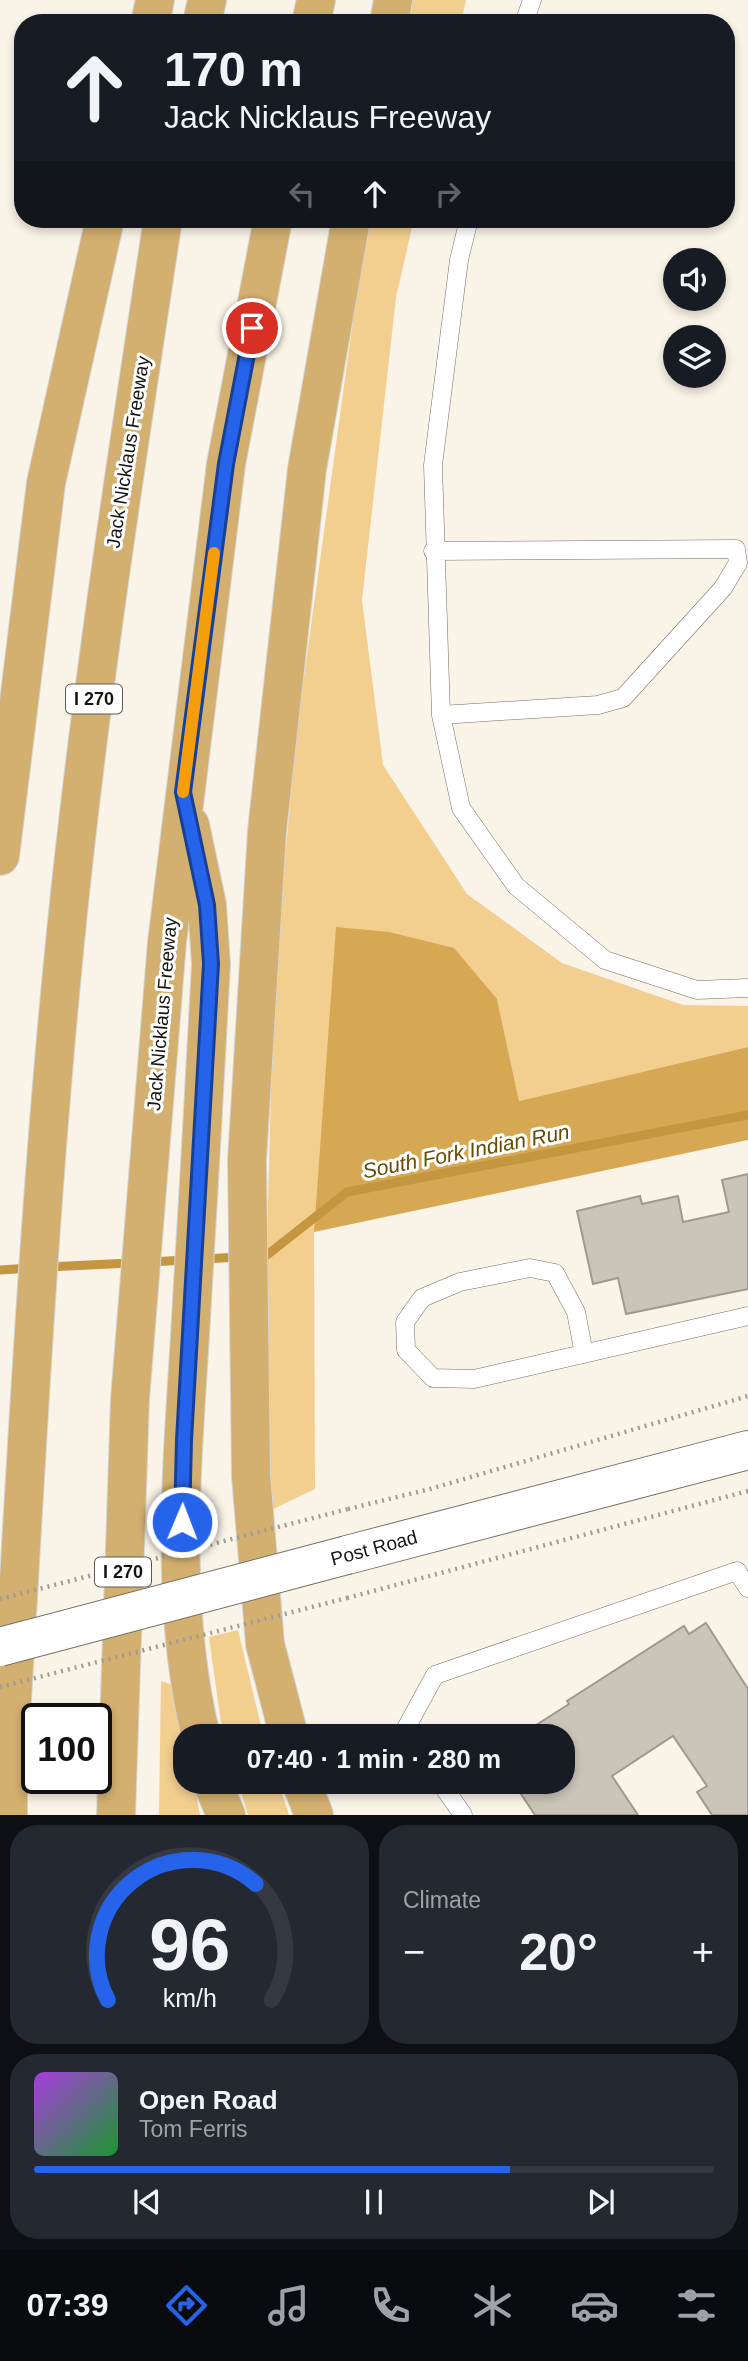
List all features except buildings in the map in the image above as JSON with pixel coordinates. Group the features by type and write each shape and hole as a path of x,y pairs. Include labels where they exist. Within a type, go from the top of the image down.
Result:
{"highway":[{"path":"0,856 46,483 104,228"},
{"name":"Jack Nicklaus Freeway","path":"8,1815 8,1767 43,1181 66,929 109,578 162,228"},
{"name":"Jack Nicklaus Freeway","path":"116,1815 130,1399 138,1330 167,942 183,792 226,464 271,228"},
{"path":"286,1724 265,1644 251,1476 247,1160 270,804 307,470 349,228"},
{"path":"183,792 207,905 211,964 184,1440 181,1577 193,1703 198,1724"},
{"path":"217,1794 226,1815"},
{"path":"306,1794 314,1815"}],"main road":[{"name":"Post Road","path":"0,1647 748,1450"}],"lane":[{"path":"468,228 459,260 433,465 433,551 441,715 461,808 516,886 605,960 697,990 748,988"},
{"path":"433,551 736,549 738,563 723,588 623,698 598,705 441,715"},
{"path":"584,1354 576,1312 555,1273 530,1268 460,1282 422,1298 404,1322 406,1350 433,1378 474,1379 584,1354 748,1316"},
{"path":"408,1724 435,1675 737,1571 748,1588"},
{"path":"448,1794 463,1815"}],"path":[{"path":"0,1599 430,1489 748,1396"},
{"path":"0,1687 748,1491"}],"shaded area":[{"path":"409,0 466,0 463,14 407,14"},
{"path":"366,228 412,228 396,297 362,600 383,765 467,894 562,963 683,1005 748,1006 748,1047 519,1101 497,999 314,1232 315,1489 267,1512 266,1277 274,980 297,728"},
{"path":"336,927 389,932 454,948 497,999 519,1101 748,1047 748,1140 314,1232"},
{"path":"238,1630 261,1724 221,1724 209,1637"},
{"path":"161,1681 175,1686 182,1724 173,1724 173,1794 196,1794 200,1815 159,1815"},
{"path":"242,1794 282,1794 289,1815 248,1815"}],"waterway":[{"name":"South Fork Indian Run","path":"257,1256 267,1255 347,1192 748,1115"},
{"name":"South Fork Indian Run","path":"204,1259 239,1257"},
{"name":"South Fork Indian Run","path":"149,1262 187,1260"},
{"name":"South Fork Indian Run","path":"47,1267 131,1263"},
{"name":"South Fork Indian Run","path":"0,1270 30,1268"}],"slow traffic":[{"path":"183,792 214,553"}],"route":[{"path":"182,1522 184,1440 211,964 207,905 183,792 226,464 252,328"}]}
